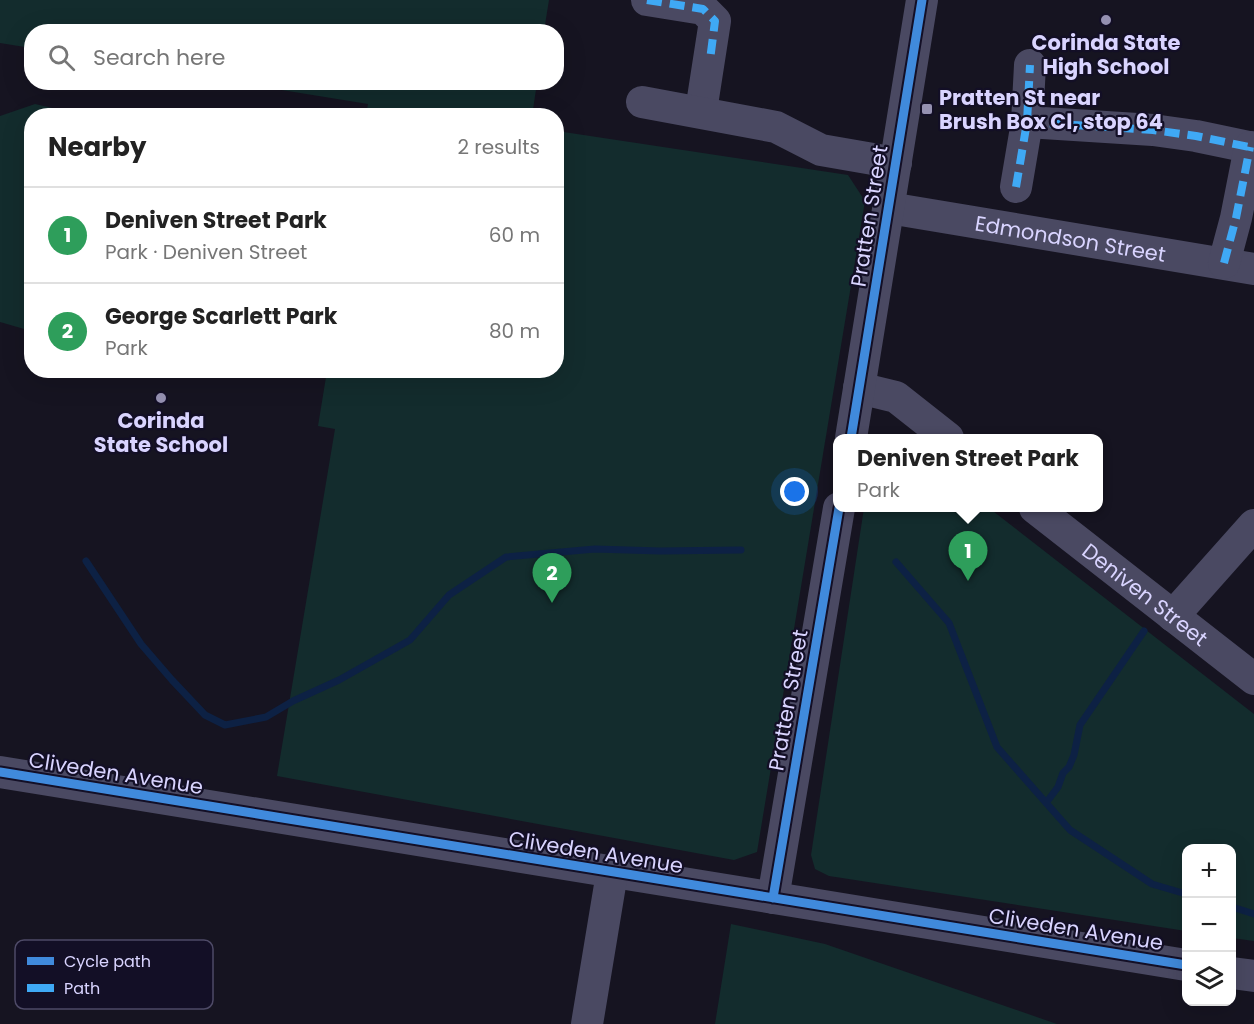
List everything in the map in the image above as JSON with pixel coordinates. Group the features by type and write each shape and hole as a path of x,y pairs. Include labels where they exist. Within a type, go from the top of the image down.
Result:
{"street":[{"path":"647,0 703,9 715,21 701,111"},
{"name":"Pratten Street","path":"852,434 922,0"},
{"path":"1016,186 1027,122 1030,65"},
{"path":"642,102 701,111 776,127 821,150 896,163"},
{"path":"1027,122 1153,130 1252,147 1236,218 1239,266"},
{"name":"Edmondson Street","path":"889,208 1239,266"},
{"path":"859,388 896,397 943,434"},
{"name":"Pratten Street","path":"773,898 838,512"},
{"name":"Deniven Street","path":"1041,512 1254,679"},
{"path":"1173,616 1254,525"},
{"name":"Cliveden Avenue","path":"0,772 1182,964"},
{"path":"587,1024 612,873"},
{"path":"1236,973 1254,976"}],"green space":[{"path":"0,0 549,0 545,24 24,24 24,47 0,43"},
{"path":"282,90 536,90 533,108 367,108 368,104"},
{"path":"35,104 52,108 24,108 24,329 0,322 0,116"},
{"path":"564,132 848,175 865,201 757,852 734,860 277,776 335,429 318,426 326,378 564,378"},
{"path":"863,512 994,512 1254,714 1254,941 1236,939 1236,844 1182,844 1182,930 829,876 815,869 811,855"},
{"path":"731,924 825,944 1057,1024 715,1024"}],"waterway":[{"path":"86,561 141,644 205,715 225,725 266,717 410,640 449,595 506,557 595,549 741,550"},
{"path":"896,562 949,623 997,747 1070,830 1152,884 1182,893"},
{"path":"1046,803 1058,787 1063,773 1069,767 1080,725 1144,631"},
{"path":"1236,908 1254,914"}],"marked path":[{"path":"647,0 703,9 715,21 710,60"},
{"path":"1016,187 1027,122 1030,65"},
{"path":"1027,122 1153,130 1254,148"},
{"path":"1224,263 1236,218 1250,147"}],"cycle path":[{"path":"852,434 922,0"},
{"path":"773,898 838,512"},
{"path":"0,772 1182,964"}],"place":[{"name":"Corinda State High School","path":"1106,20"},
{"name":"Pratten St near Brush Box Cl, stop 64","path":"927,109"},
{"name":"Corinda State School","path":"161,398"},
{"name":"Deniven Street Park","path":"968,581"},
{"name":"George Scarlett Park","path":"552,603"}]}
